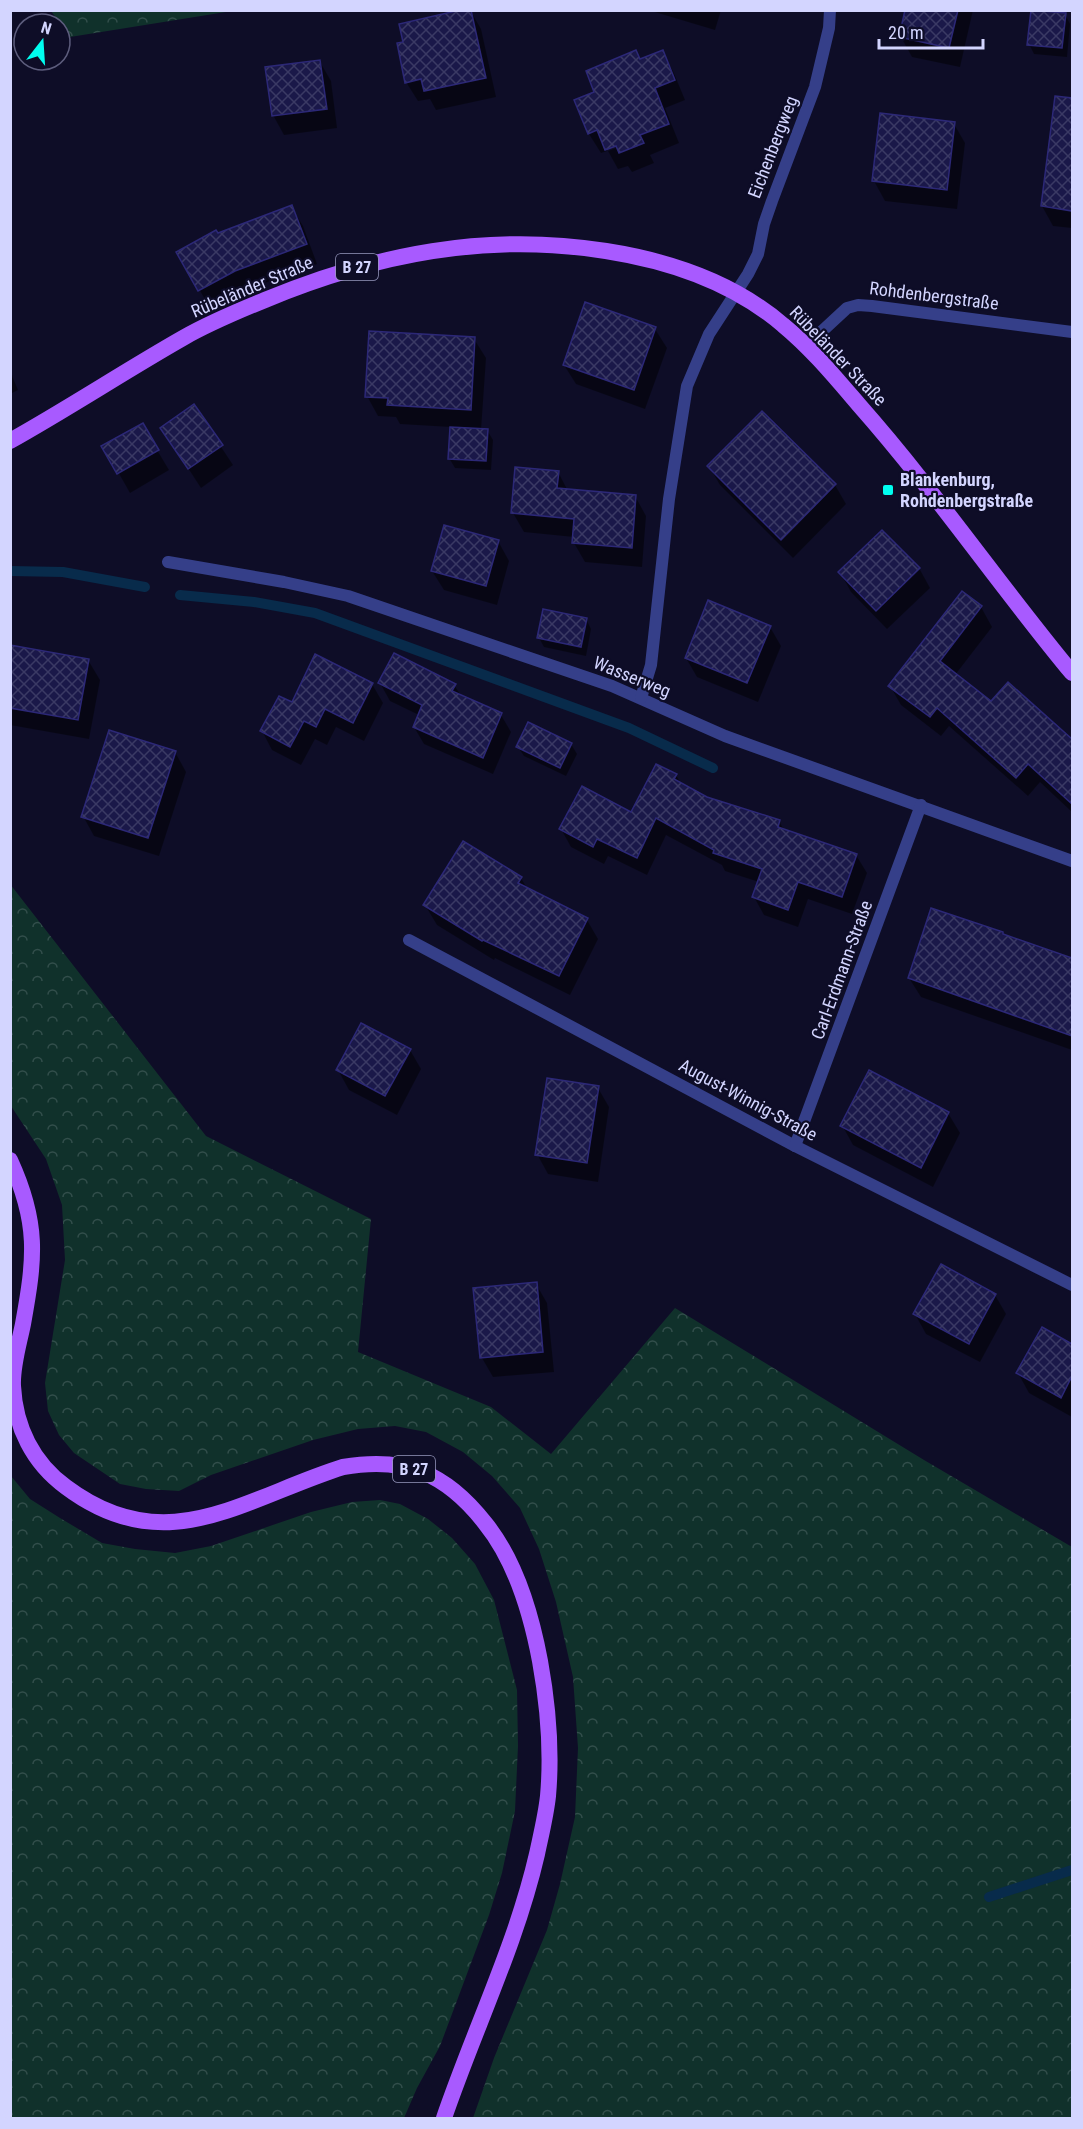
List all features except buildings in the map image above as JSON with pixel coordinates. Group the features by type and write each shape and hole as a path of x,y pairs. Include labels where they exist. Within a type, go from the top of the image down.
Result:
{"main road":[{"name":"Rübeländer Straße","path":"10,441 186,336 311,281 347,269 400,256 457,247 506,243 554,244 624,254 704,277 736,292 764,309 806,346 894,445 1072,673"},
{"name":"B 27","path":"10,1160 28,1206 33,1234 33,1268 15,1361 13,1386 18,1418 24,1437 38,1462 59,1482 85,1502 114,1515 142,1522 172,1524 204,1518 343,1467 366,1463 393,1464 418,1470 461,1496 496,1536 510,1564 525,1600 536,1638 544,1686 549,1727 548,1795 532,1875 521,1914 444,2118"}],"street":[{"name":"Eichenbergweg","path":"641,698 651,665 669,500 687,386 709,334 748,274 758,254 764,224 815,87 829,28 830,10"},
{"name":"Rohdenbergstraße","path":"806,346 847,308 858,305 1072,332"},
{"name":"Wasserweg","path":"168,562 284,582 348,596 612,686 725,736 1072,861"},
{"name":"Carl-Erdmann-Straße","path":"795,1146 921,805"},
{"name":"August-Winnig-Straße","path":"409,940 795,1146 1072,1285"}],"green space":[{"path":"232,11 72,37 72,12 52,12"},
{"path":"10,884 206,1136 371,1219 358,1352 491,1407 551,1454 675,1308 1072,1547 1072,2118 473,2118 494,2058 547,1930 575,1817 578,1748 573,1677 556,1602 539,1549 520,1508 492,1476 463,1452 426,1432 395,1426 358,1429 313,1440 211,1475 179,1491 146,1489 120,1484 74,1453 59,1435 48,1411 45,1383 65,1260 62,1205 46,1159 11,1106"},
{"path":"11,1476 30,1499 102,1543 175,1553 211,1546 311,1512 352,1502 380,1500 400,1504 428,1519 452,1538 475,1564 494,1600 517,1690 518,1746 515,1811 502,1873 489,1915 440,2046 404,2118 11,2118"}],"waterway":[{"path":"10,571 63,572 145,587"},
{"path":"180,595 254,602 315,613 629,728 713,768"},
{"path":"989,1897 1072,1870"}],"place":[{"name":"Blankenburg, Rohdenbergstraße","path":"888,490"}]}
